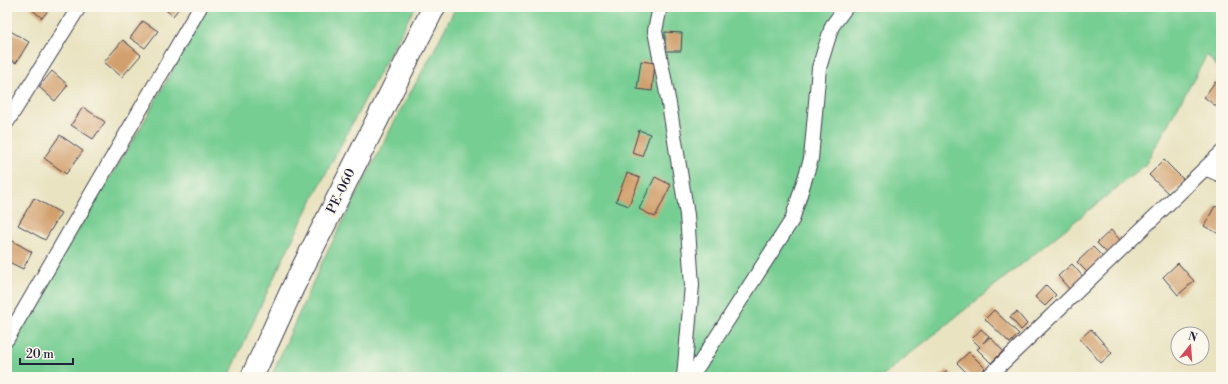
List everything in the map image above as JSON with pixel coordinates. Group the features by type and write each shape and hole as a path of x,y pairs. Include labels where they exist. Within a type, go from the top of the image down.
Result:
{"main road":[{"name":"PE-060","path":"252,377 294,285 434,7"}],"street":[{"path":"7,122 79,7"},
{"path":"7,338 200,7"},
{"path":"660,7 654,31 670,104 687,215 692,285 684,377"},
{"path":"691,377 792,220 811,159 819,68 832,26 846,7"},
{"path":"988,377 1221,153"},
{"path":"1207,168 1221,175"}],"green space":[{"path":"207,7 415,7 341,144 294,236 229,377 7,377 7,355 67,248 141,127"},
{"path":"456,7 1221,7 1221,71 1207,55 1145,165 881,377 271,377 321,264 400,111 431,56"}],"building":[{"path":"29,7 51,7 42,18"},
{"path":"162,7 180,7 173,16"},
{"path":"143,21 158,31 145,48 130,38"},
{"path":"7,29 29,42 16,63 7,58"},
{"path":"665,32 682,33 681,51 665,51"},
{"path":"123,40 141,55 122,77 104,62"},
{"path":"641,61 655,63 652,91 637,89"},
{"path":"52,71 68,85 55,101 39,87"},
{"path":"1215,82 1221,86 1221,110 1204,97"},
{"path":"83,107 105,122 93,139 71,125"},
{"path":"639,130 650,134 642,156 632,153"},
{"path":"60,135 83,151 66,174 44,158"},
{"path":"1164,160 1185,181 1170,195 1149,175"},
{"path":"627,173 640,178 629,206 616,201"},
{"path":"655,177 671,185 655,217 639,209"},
{"path":"34,198 61,213 45,240 18,225"},
{"path":"1215,206 1221,209 1221,235 1204,226"},
{"path":"1111,230 1121,241 1108,254 1097,243"},
{"path":"9,239 32,252 23,269 7,261 7,243"},
{"path":"1093,247 1105,259 1089,274 1077,262"},
{"path":"1178,263 1194,281 1178,295 1163,277"},
{"path":"1072,264 1085,279 1071,291 1058,276"},
{"path":"1046,285 1056,295 1045,306 1035,297"},
{"path":"994,310 1019,334 1010,343 985,319"},
{"path":"1017,312 1027,324 1021,330 1010,317"},
{"path":"981,329 989,336 983,343 990,337 1003,351 991,363 977,349 980,347 972,339"},
{"path":"1091,329 1112,353 1101,363 1080,339"},
{"path":"969,352 985,368 976,377 971,377 957,363"},
{"path":"947,370 954,377 940,377"}]}
